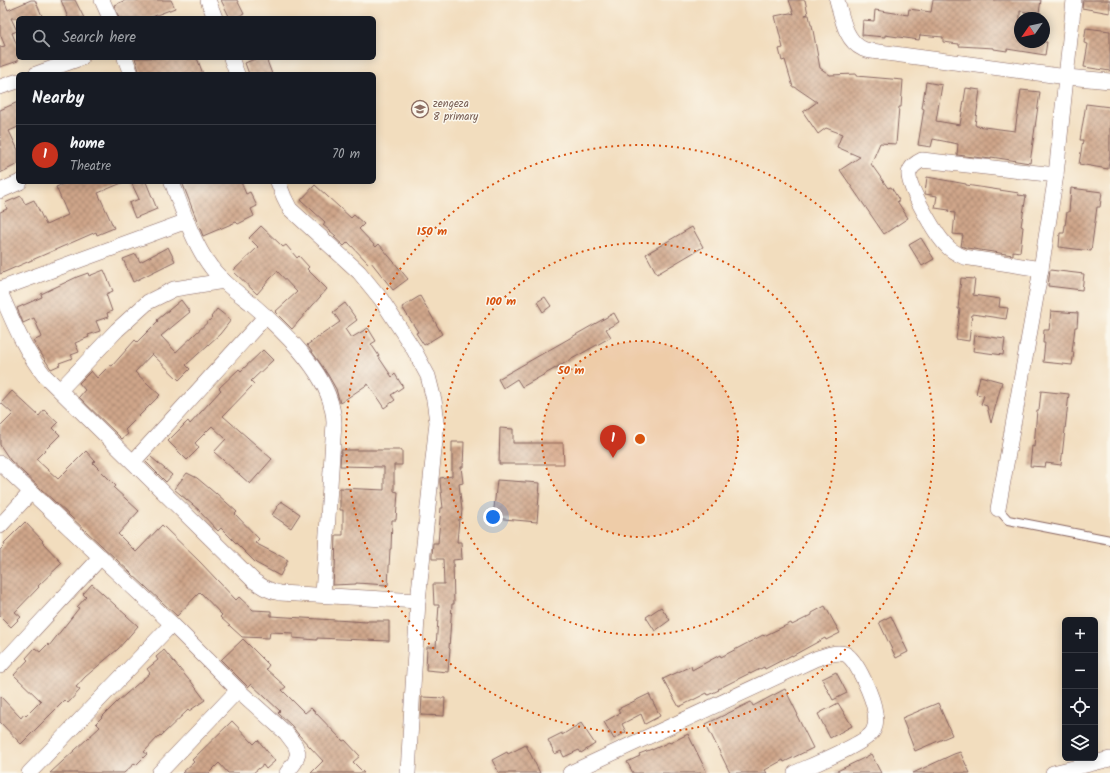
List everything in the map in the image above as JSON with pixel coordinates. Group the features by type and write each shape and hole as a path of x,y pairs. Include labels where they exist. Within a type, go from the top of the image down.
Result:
{"street":[{"path":"102,0 109,16"},
{"path":"208,0 214,16"},
{"path":"838,0 843,23 850,38 855,44 863,49 1067,77 1110,81"},
{"path":"998,509 1041,269 1056,175 1074,0"},
{"path":"42,72 75,60"},
{"path":"126,60 130,72"},
{"path":"232,60 236,72"},
{"path":"0,87 16,82"},
{"path":"1041,269 964,258 955,253 945,245 933,228 911,185 909,175 911,168 922,160 1056,175"},
{"path":"0,190 16,184"},
{"path":"173,184 202,256 224,281 266,316 306,356 328,394 332,407 334,423 323,595"},
{"path":"279,184 290,209 358,272 381,299 414,350 428,376 434,400 437,422 418,600 408,773"},
{"path":"0,289 187,221"},
{"path":"60,390 117,330 148,302 174,289 224,281"},
{"path":"0,292 24,346 44,375 248,576 264,588 271,592 280,593 418,600"},
{"path":"133,462 266,316"},
{"path":"0,464 172,624 238,690 286,733 298,753 295,762 288,773"},
{"path":"0,526 31,492"},
{"path":"0,666 101,557"},
{"path":"29,773 172,624"},
{"path":"570,773 815,659 830,654 840,653 846,655 857,665 868,689 875,711 876,720 874,730 858,744 795,773"},
{"path":"159,773 238,690"},
{"path":"1058,772 1110,759"}],"lane":[{"path":"998,509 1008,520 1110,540"}],"building":[{"path":"0,0 4,0 8,10 31,0 35,0 42,16 16,16 16,18 11,18 16,29 16,31 12,33 16,43 16,60 18,61 0,67 0,47 5,46 0,34"},
{"path":"61,0 75,0 83,16 67,16"},
{"path":"126,0 171,0 175,8 154,16 118,16 114,5"},
{"path":"221,0 237,0 244,14 240,16 229,16"},
{"path":"789,0 805,0 808,14 805,15 809,15 812,25 820,68 830,75 856,74 856,76 903,80 896,144 880,143 871,164 888,188 891,187 899,200 897,201 908,218 884,234 840,170 860,157 837,147 842,134 826,128 818,134 803,112 817,102 793,87 785,60 782,61 779,49 783,48 775,16 790,13 794,14"},
{"path":"933,0 1041,0 1039,12 1014,12 1014,48 1046,48 1045,55 1007,49 1007,51 994,48 959,46 959,44 943,42 943,37 920,35 919,40 885,35 885,37 862,35 863,20 874,21 875,10 908,15 909,9 931,12"},
{"path":"1083,0 1110,0 1110,13 1082,8"},
{"path":"1086,28 1110,31 1110,71 1084,67 1088,44 1084,43"},
{"path":"136,60 198,60 202,72 139,72"},
{"path":"252,60 267,60 271,72 248,72 245,63"},
{"path":"926,82 942,85 936,121 960,125 966,88 980,90 976,126 1015,131 1021,90 1040,92 1030,163 991,157 991,159 957,155 958,144 933,139 931,147 918,145 924,109 922,108"},
{"path":"16,103 16,128 9,131 16,146 16,165 0,173 0,110"},
{"path":"1086,104 1110,107 1110,153 1108,169 1079,164 1083,140 1080,140"},
{"path":"927,177 1019,193 1018,195 1026,196 1021,226 1023,227 1020,252 1013,251 1013,255 961,246 963,235 953,234 955,213 948,212 949,210 935,208 937,196 925,194"},
{"path":"63,184 119,184 98,193 114,228 97,235 96,232 0,274 0,212 7,209 5,203 21,196 25,204 34,200 46,225 68,215 56,187"},
{"path":"132,184 147,184 157,209 135,218 129,203 139,199"},
{"path":"183,184 242,184 246,194 250,192 257,206 251,209 254,216 238,224 236,222 203,236"},
{"path":"315,185 351,218 354,215 364,224 359,229 376,247 379,244 408,279 393,290 371,262 369,264 348,242 344,246 334,237 336,236 323,225 325,222 301,200"},
{"path":"1071,188 1102,192 1100,207 1097,207 1091,251 1059,247 1060,233 1064,233 1067,212 1069,212"},
{"path":"261,226 283,247 286,245 297,258 299,256 309,267 307,269 327,289 292,329 275,312 297,292 277,271 257,294 233,271 258,247 249,238"},
{"path":"692,227 703,247 657,274 646,254"},
{"path":"921,238 934,259 922,266 909,245"},
{"path":"168,247 175,261 133,282 123,259 136,254 140,262"},
{"path":"104,270 113,291 106,294 112,311 107,313 108,317 96,321 100,331 88,335 89,337 75,343 79,352 71,355 73,358 59,363 60,365 51,369 33,341 42,337 34,318 23,323 17,308 42,297 41,294 77,277 88,273 89,276"},
{"path":"1050,270 1084,274 1082,290 1048,286"},
{"path":"961,278 975,279 973,295 1000,299 999,307 1008,308 1006,319 972,314 969,341 956,339 960,309 958,309"},
{"path":"420,296 442,334 424,345 416,333 418,332 402,307"},
{"path":"545,297 551,306 543,312 537,302"},
{"path":"181,300 190,312 161,336 176,352 212,318 211,317 217,309 231,320 220,334 186,365 190,369 179,380 152,354 135,372 160,395 125,430 128,434 122,439 79,397 85,390 79,383 91,371 97,378 110,365 112,366 135,340 137,342 158,321 157,320"},
{"path":"345,303 357,320 345,329 351,338 368,328 376,341 371,344 378,356 392,377 395,374 403,387 391,395 395,400 384,408 368,384 340,403 336,389 307,345 340,322 333,312"},
{"path":"1051,311 1078,313 1072,352 1074,352 1072,365 1043,362 1045,343 1043,343 1044,330 1049,330"},
{"path":"614,313 619,322 606,329 611,337 522,387 517,379 503,388 498,379"},
{"path":"975,335 1005,339 1003,355 973,351"},
{"path":"263,350 273,360 251,381 254,384 223,416 272,459 250,484 214,452 226,439 212,426 195,443 199,448 187,460 168,441 188,421 190,424 221,390 219,388 239,369 241,371"},
{"path":"980,376 1002,382 991,423 987,406 981,404 984,396 976,394"},
{"path":"12,391 39,416 44,410 58,423 53,428 60,435 36,459 58,479 86,451 95,461 93,463 116,486 114,488 139,511 118,534 136,552 162,525 236,600 239,597 253,610 271,611 271,616 367,622 389,621 389,641 317,638 317,640 293,638 293,633 270,632 269,638 242,637 220,617 222,615 200,592 177,616 10,460 0,445 0,427 13,414 1,403"},
{"path":"1041,391 1069,394 1061,465 1046,463 1045,467 1030,466 1032,446 1034,447 1037,410 1039,410"},
{"path":"500,428 513,429 513,443 563,443 564,464 499,464"},
{"path":"452,442 464,442 463,467 461,467 463,483 459,484 462,510 461,519 459,519 457,542 461,542 462,559 453,560 454,604 452,604 448,672 426,670 427,647 436,647 439,605 434,605 433,584 444,584 443,559 432,559 432,556 433,543 438,543 441,508 443,508 440,478 452,476"},
{"path":"341,450 402,450 402,465 394,465 394,491 398,492 396,520 392,520 388,585 356,583 333,585 336,535 343,535 343,510 340,510 340,488 384,490 384,467 340,466"},
{"path":"151,457 172,475 166,482 146,462"},
{"path":"187,473 197,478 237,512 235,514 259,539 255,543 288,560 280,576 256,563 221,528 218,531 199,510 174,489"},
{"path":"497,480 540,483 537,522 493,518"},
{"path":"281,501 300,514 291,528 272,515"},
{"path":"25,522 62,563 38,586 39,587 15,612 21,617 11,627 0,616 0,550 5,545 4,543"},
{"path":"92,584 138,626 118,649 85,677 76,687 80,690 68,703 65,700 21,744 0,722 0,696 21,718 24,714 26,716 41,701 14,675 28,660 26,658 35,648 40,652 48,644 49,646 79,608 77,607 86,597 83,594"},
{"path":"825,606 840,633 826,640 825,638 765,669 764,667 750,673 708,695 707,693 679,707 663,679 691,666 692,670 720,655 721,657 763,635 764,636 791,623 792,625 812,615 812,613"},
{"path":"661,607 670,620 655,631 646,617"},
{"path":"891,616 908,652 896,658 879,622"},
{"path":"243,639 269,665 266,669 286,687 282,690 305,713 311,708 360,756 353,762 364,773 311,773 323,761 292,726 278,713 280,711 251,684 248,687 221,660"},
{"path":"164,650 205,700 189,711 188,710 161,736 160,735 144,752 147,754 136,765 135,763 124,773 50,773 100,727 96,723 150,673 147,669 158,660 156,657"},
{"path":"836,672 847,693 833,700 822,679"},
{"path":"785,689 813,748 784,762 783,760 765,770 767,773 730,773 706,724 751,702 753,706"},
{"path":"649,694 660,716 645,724 641,714 622,724 626,732 614,739 604,722 620,713 618,709"},
{"path":"422,697 445,698 444,716 421,715"},
{"path":"838,703 852,726 830,738 818,714"},
{"path":"938,703 952,735 915,751 902,718"},
{"path":"232,721 254,744 258,740 275,761 266,769 263,765 253,773 228,773 219,763 209,773 182,773 194,762 192,760"},
{"path":"581,723 595,744 581,753 579,750 564,757 561,751 555,754 548,740 562,733 562,735"},
{"path":"688,734 707,773 633,773 627,762 640,756 639,754 669,742 670,743"},
{"path":"526,745 540,773 499,773 492,760 507,752 508,754"},
{"path":"960,752 970,773 913,773 954,754"},
{"path":"871,754 881,773 833,773 864,758"}],"place":[{"name":"zengeza 8 primary","path":"420,109"},
{"name":"home","path":"613,458"}]}
